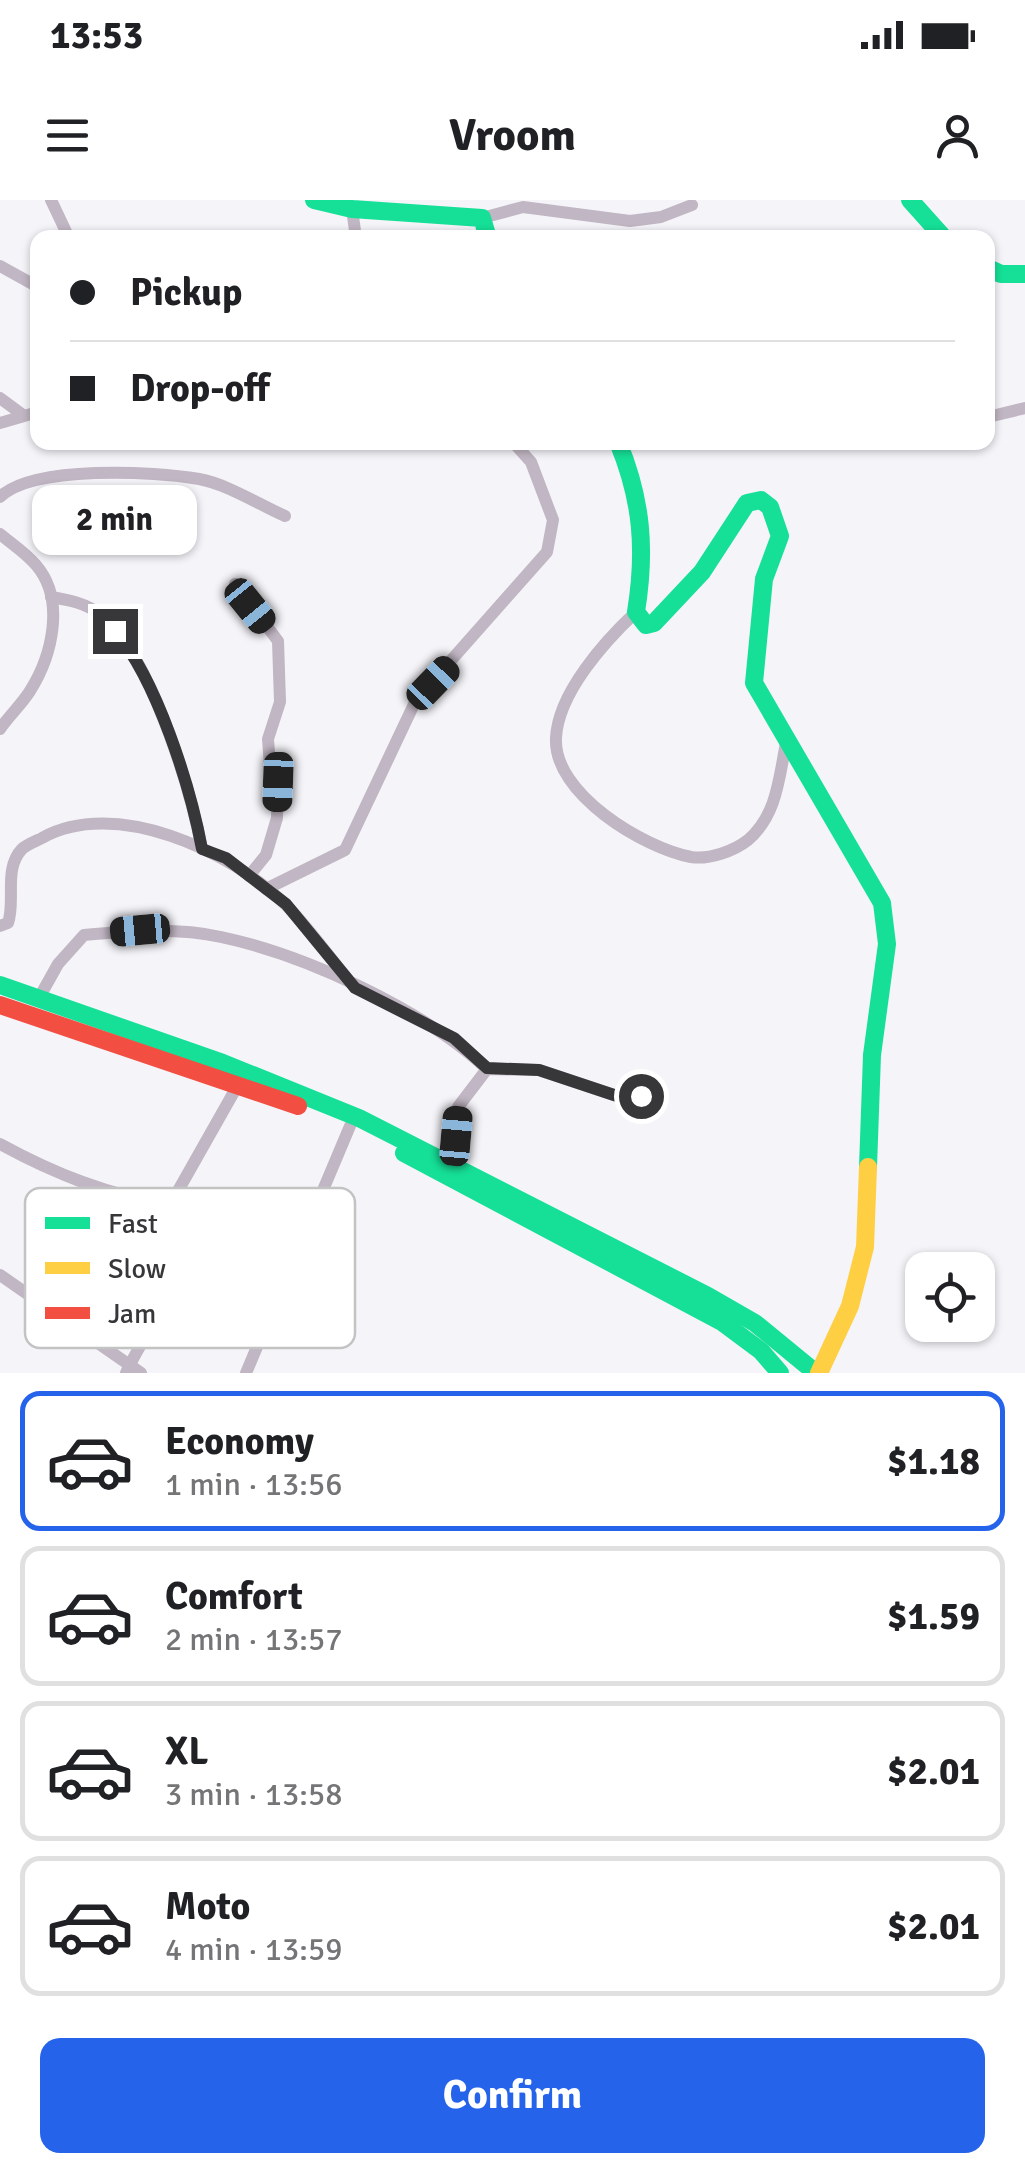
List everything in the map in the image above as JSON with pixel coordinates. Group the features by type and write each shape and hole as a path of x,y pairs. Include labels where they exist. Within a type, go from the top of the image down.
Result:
{"street":[{"path":"51,200 65,230"},
{"path":"314,200 352,209 482,218 526,204 630,220 661,217 692,205"},
{"path":"910,200 937,230"},
{"path":"352,209 355,230"},
{"path":"482,218 486,230"},
{"path":"0,266 30,283"},
{"path":"995,271 1025,274"},
{"path":"0,398 23,415"},
{"path":"995,415 1025,408"},
{"path":"0,423 30,414"},
{"path":"266,889 345,850 416,700 547,552 553,520 532,462 521,450"},
{"path":"622,450 636,481 645,520 636,612 604,642 576,682 556,738 563,767 591,806 630,832 693,858 727,853 748,840 773,810 786,744"},
{"path":"0,497 47,477 114,474 201,479 285,516"},
{"path":"0,1005 239,1083 453,1171 739,1314 817,1373 850,1306 865,1247 872,1055 886,944 882,904 786,744 754,682 764,579 780,536 770,507 760,500 747,503 702,572 654,623 646,625 636,612"},
{"path":"0,534 37,566 51,597 54,617 48,653 30,691 0,729"},
{"path":"234,584 278,640 280,702 268,739 270,766 278,782 277,818 266,855 249,876"},
{"path":"51,597 77,601 102,616 128,646 178,758 202,849"},
{"path":"0,926 8,923 12,911 12,870 22,849 64,826 113,824 226,858 286,904 355,988"},
{"path":"38,998 58,964 84,935 140,930 218,936 286,955 355,988 454,1038 487,1068 539,1070 620,1097 662,1095"},
{"path":"0,985 241,1070 359,1118 722,1322 761,1351 780,1373"},
{"path":"453,1171 458,1107 487,1068"},
{"path":"180,1188 239,1083"},
{"path":"324,1188 350,1126"},
{"path":"0,1144 96,1188"},
{"path":"0,1275 25,1293"},
{"path":"101,1348 132,1370 144,1348"},
{"path":"246,1373 257,1348"}],"traffic: fast":[{"path":"314,200 352,209 482,218 486,230"},
{"path":"910,200 937,230"},
{"path":"995,271 1025,274"},
{"path":"621,450 640,526 636,612 646,625 654,623 702,572 747,503 761,500 770,507 780,536 764,579 754,683 882,903 887,944 872,1055 868,1167"},
{"path":"0,985 223,1063 359,1118 708,1296 755,1323 816,1373"},
{"path":"404,1153 722,1322 761,1351 780,1373"}],"traffic: slow":[{"path":"819,1373 850,1306 865,1247 868,1167"}],"traffic: jam":[{"path":"0,1005 298,1106"}],"route":[{"path":"115,631 128,646 178,758 202,849 226,858 286,904 355,988 454,1038 487,1068 539,1070 620,1097 641,1096"}]}
